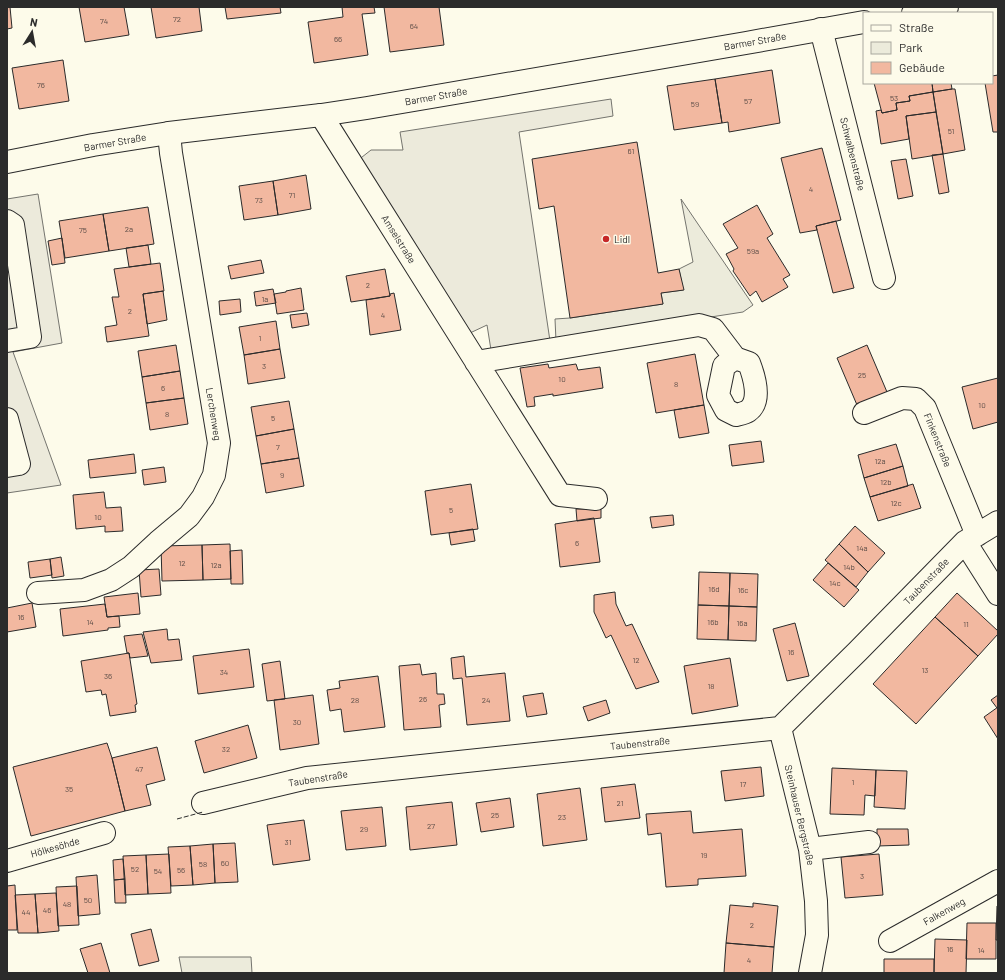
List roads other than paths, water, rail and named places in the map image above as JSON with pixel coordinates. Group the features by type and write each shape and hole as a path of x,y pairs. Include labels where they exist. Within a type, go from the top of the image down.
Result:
{"street":[{"path":"919,12 948,7"},
{"name":"Barmer Straße","path":"7,162 93,145 169,133 375,107 863,22"},
{"name":"Schwalbenstraße","path":"821,29 884,278"},
{"name":"Amselstraße","path":"321,115 560,495 596,499"},
{"name":"Lerchenweg","path":"38,593 84,590 112,580 131,567 189,516 203,497 214,475 220,443 171,153 169,133"},
{"path":"7,221 13,225 30,337 7,341"},
{"path":"476,362 699,325 714,329 735,358"},
{"name":"Finkenstraße","path":"864,413 902,398 916,399 925,408 971,538"},
{"path":"7,419 19,464 7,466"},
{"name":"Taubenstraße","path":"203,803 307,778 780,728 971,538 998,522"},
{"path":"971,538 998,594"},
{"name":"Steinhauser Bergstraße","path":"780,728 810,849 816,901 817,935 810,973"},
{"name":"Hölkesöhde","path":"7,861 104,833"},
{"path":"810,849 869,842"},
{"name":"Falkenweg","path":"890,941 998,881"}],"place":[{"name":"Lidl","path":"606,239"}]}
